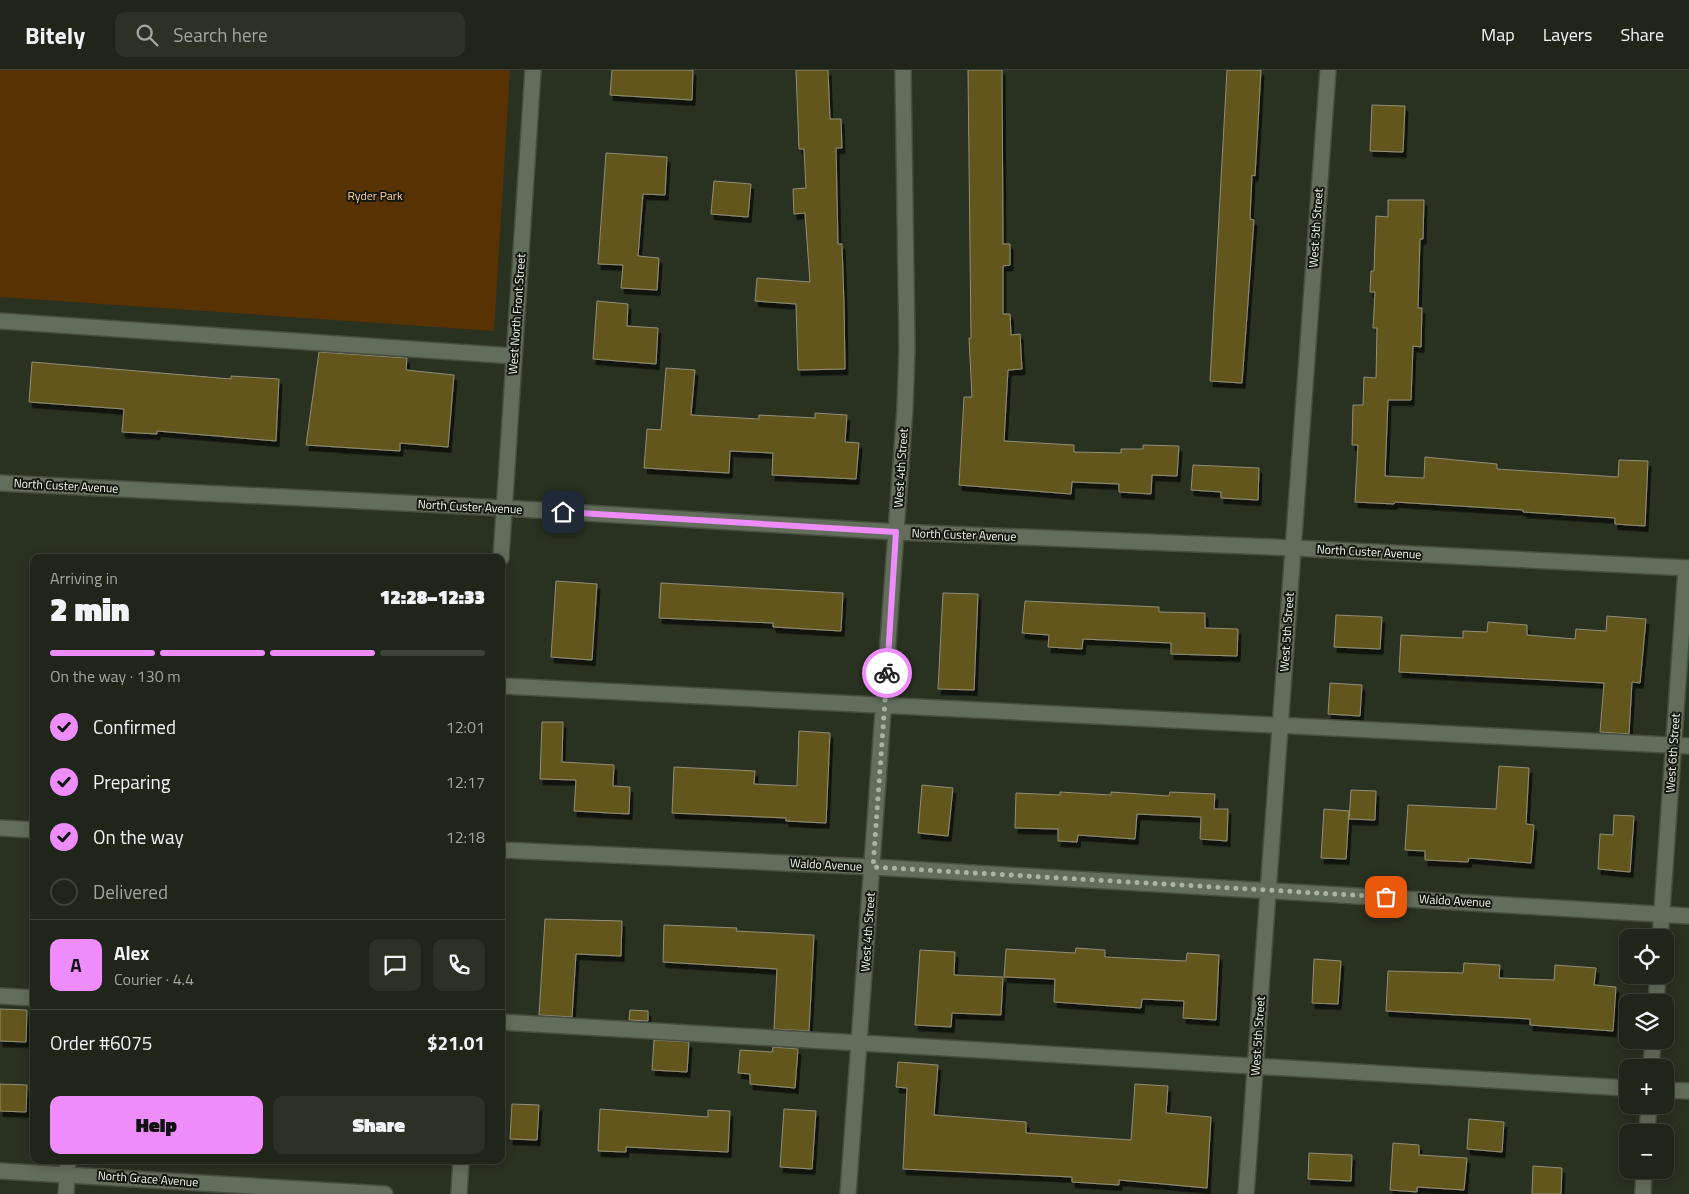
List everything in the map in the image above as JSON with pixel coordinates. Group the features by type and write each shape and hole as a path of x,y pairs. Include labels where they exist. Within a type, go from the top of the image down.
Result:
{"street":[{"name":"West North Front Street","path":"501,554 533,70"},
{"name":"West 4th Street","path":"848,1194 885,705 907,348 903,70"},
{"name":"West 5th Street","path":"1246,1194 1328,70"},
{"path":"0,321 514,356"},
{"name":"North Custer Avenue","path":"0,483 504,508 896,532 1294,548 1688,568"},
{"name":"West 6th Street","path":"1661,929 1682,745 1688,568"},
{"path":"505,686 1682,745"},
{"path":"0,828 30,830"},
{"name":"Waldo Avenue","path":"505,850 873,867 1689,916"},
{"path":"0,996 30,998"},
{"path":"505,1022 1619,1087"},
{"path":"1674,1090 1689,1091"},
{"path":"458,1194 461,1164"},
{"path":"66,1194 68,1167"},
{"name":"North Grace Avenue","path":"0,1171 68,1167 385,1194"},
{"path":"1643,1194 1644,1179"}],"green space":[{"name":"Ryder Park","path":"0,70 510,70 494,331 0,297"}],"building":[{"path":"612,70 693,70 692,100 610,95"},
{"path":"796,70 828,70 830,119 841,119 842,148 836,148 838,244 842,244 845,369 798,370 796,304 755,301 757,278 810,282 805,213 794,214 793,189 806,188 804,149 799,149"},
{"path":"968,70 1002,70 1003,244 1010,244 1010,265 1003,266 1003,314 1010,314 1011,335 1020,334 1022,369 1008,370 1004,441 1074,445 1074,452 1121,453 1121,449 1143,449 1143,445 1179,446 1177,476 1152,475 1151,494 1119,492 1119,484 1072,482 1071,494 959,485 964,397 972,397 969,338 971,338"},
{"path":"1227,70 1261,70 1255,176 1252,175 1250,219 1254,220 1242,383 1210,381"},
{"path":"1372,105 1405,106 1403,152 1370,151"},
{"path":"606,153 667,157 665,195 643,194 638,256 659,258 657,290 621,288 623,265 598,264"},
{"path":"714,181 751,184 748,217 711,214"},
{"path":"1388,200 1424,200 1423,239 1420,239 1418,308 1422,308 1421,347 1413,346 1411,400 1388,400 1385,476 1424,478 1425,457 1497,464 1497,469 1618,477 1619,460 1648,461 1645,526 1615,524 1615,518 1523,512 1523,510 1395,502 1394,504 1355,502 1358,445 1352,445 1353,405 1363,405 1364,377 1376,378 1377,328 1373,328 1375,292 1370,292 1371,271 1374,271 1376,216 1388,217"},
{"path":"597,301 628,304 627,326 658,328 656,364 593,359"},
{"path":"319,352 407,358 406,370 454,375 448,447 400,443 400,451 306,445"},
{"path":"32,362 231,379 231,376 279,379 276,441 157,431 157,434 122,432 124,409 29,402"},
{"path":"666,368 695,370 691,415 759,419 759,415 815,418 815,413 847,415 845,442 859,443 856,479 772,475 773,453 730,451 729,473 644,468 647,429 661,430"},
{"path":"1193,465 1259,468 1258,500 1221,498 1221,492 1191,490"},
{"path":"556,581 597,584 592,660 551,657"},
{"path":"661,583 843,593 841,631 773,627 773,623 659,618"},
{"path":"943,593 978,594 974,690 938,689"},
{"path":"1025,601 1159,607 1159,612 1205,613 1205,628 1238,629 1237,656 1171,654 1171,643 1083,639 1082,649 1048,647 1049,635 1022,633"},
{"path":"1336,615 1382,617 1380,649 1334,647"},
{"path":"1607,616 1646,619 1640,683 1632,682 1629,734 1600,732 1604,683 1399,672 1401,635 1463,638 1463,631 1487,632 1488,622 1527,625 1527,635 1575,639 1576,629 1606,631"},
{"path":"1330,683 1362,685 1360,716 1328,714"},
{"path":"542,722 563,722 562,762 614,765 613,786 630,787 629,814 574,811 576,780 540,779"},
{"path":"799,731 830,733 826,823 786,821 786,818 672,813 674,767 755,771 754,784 797,786"},
{"path":"1499,766 1529,768 1526,824 1534,825 1531,863 1469,858 1468,862 1425,860 1425,851 1405,850 1408,805 1496,809"},
{"path":"922,785 953,788 948,836 918,833"},
{"path":"1351,790 1376,791 1375,820 1349,819"},
{"path":"1060,792 1111,795 1111,792 1169,796 1170,792 1215,794 1214,809 1228,809 1227,841 1200,839 1201,817 1137,814 1135,839 1078,835 1077,842 1058,841 1058,829 1015,828 1016,793 1060,795"},
{"path":"1324,809 1349,811 1346,859 1321,858"},
{"path":"1614,815 1634,816 1630,872 1598,869 1600,834 1613,835"},
{"path":"545,919 622,921 621,956 576,954 572,1017 539,1015"},
{"path":"664,925 737,928 736,931 814,935 809,1031 774,1029 777,969 663,962"},
{"path":"1076,948 1105,950 1105,957 1186,961 1187,953 1219,955 1216,1020 1183,1018 1184,1001 1142,999 1141,1008 1054,1002 1055,979 1004,977 1006,949 1075,953"},
{"path":"920,950 955,952 954,975 1003,977 1001,1015 952,1013 951,1027 915,1025"},
{"path":"1314,959 1341,961 1338,1004 1312,1003"},
{"path":"1464,963 1500,965 1499,978 1554,980 1555,965 1596,968 1594,985 1616,987 1613,1031 1530,1025 1530,1019 1386,1011 1388,971 1463,973"},
{"path":"0,1009 27,1010 26,1042 0,1041"},
{"path":"630,1010 648,1011 648,1021 629,1020"},
{"path":"654,1040 689,1042 687,1072 652,1070"},
{"path":"773,1047 798,1049 795,1088 750,1084 750,1074 738,1073 740,1050 772,1052"},
{"path":"898,1062 938,1065 934,1115 1026,1122 1026,1133 1131,1140 1135,1084 1168,1086 1166,1113 1211,1117 1207,1188 1119,1180 1119,1185 1072,1182 1072,1177 903,1169 907,1088 896,1087"},
{"path":"0,1084 27,1085 26,1112 0,1111"},
{"path":"512,1104 539,1105 537,1140 510,1139"},
{"path":"600,1109 708,1117 708,1110 730,1111 728,1152 626,1147 626,1152 598,1151"},
{"path":"784,1109 816,1111 812,1169 780,1167"},
{"path":"1469,1119 1504,1122 1502,1152 1467,1149"},
{"path":"1393,1143 1419,1145 1419,1155 1467,1158 1464,1190 1417,1187 1417,1192 1390,1190"},
{"path":"1309,1153 1352,1155 1351,1181 1308,1179"},
{"path":"1533,1166 1562,1168 1561,1194 1532,1194"}],"way so far":[{"path":"887,673 873,867 1386,897"}],"route":[{"path":"563,512 896,532 887,673"}]}
